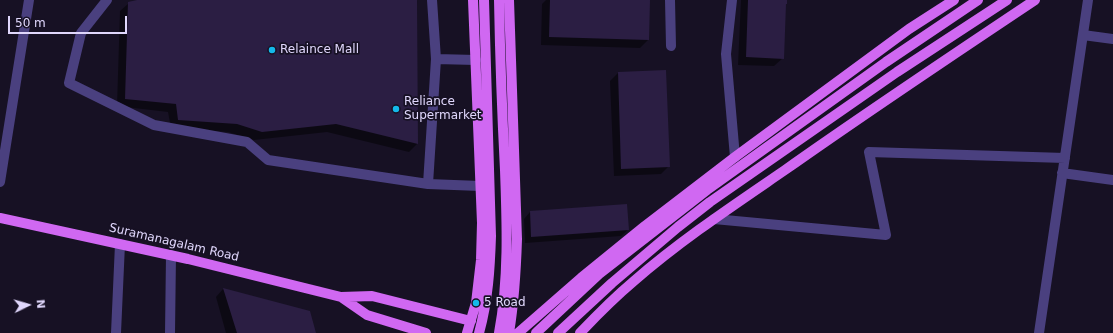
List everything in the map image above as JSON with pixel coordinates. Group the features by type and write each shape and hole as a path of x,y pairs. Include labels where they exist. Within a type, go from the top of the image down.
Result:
{"main road":[{"path":"467,333 476,303 481,260 482,222 473,0"},
{"path":"479,333 490,268 491,236 484,0"},
{"path":"498,0 506,222 504,297 499,333"},
{"path":"509,0 517,239 516,278 509,333"},
{"path":"536,333 600,274 702,194 886,62 978,0"},
{"path":"558,333 612,283 710,202 891,77 1007,0"},
{"path":"580,333 634,281 672,250 714,219 852,123 1034,0"},
{"path":"518,333 581,278 735,157 950,1"},
{"name":"Suramanagalam Road","path":"0,218 120,244 341,297"},
{"path":"341,297 372,296 471,320"},
{"path":"341,297 367,315 426,333"}],"street":[{"path":"0,182 29,0"},
{"path":"107,0 81,33 68,82 154,125 247,142 268,160 428,184 480,186"},
{"path":"428,184 436,59 432,0"},
{"path":"670,0 671,46"},
{"path":"732,0 726,54 735,157"},
{"path":"1039,333 1088,0"},
{"path":"1083,34 1113,39"},
{"path":"436,59 476,60"},
{"path":"714,219 886,235 869,152 1065,158"},
{"path":"1062,173 1113,180"},
{"path":"116,333 120,244"},
{"path":"170,333 171,256"}],"building":[{"name":"Relaince Mall","path":"137,0 417,0 418,144 336,124 262,132 237,124 178,120 176,104 125,99 128,2"},
{"path":"550,0 650,0 649,40 549,37"},
{"path":"748,0 787,0 784,59 746,57"},
{"path":"666,70 670,167 621,169 618,72"},
{"path":"627,204 629,230 531,237 530,211"},
{"path":"223,288 310,311 316,333 237,333"}],"place":[{"name":"Relaince Mall","path":"272,50"},
{"name":"Reliance Supermarket","path":"396,109"},
{"name":"5 Road","path":"476,303"}]}
